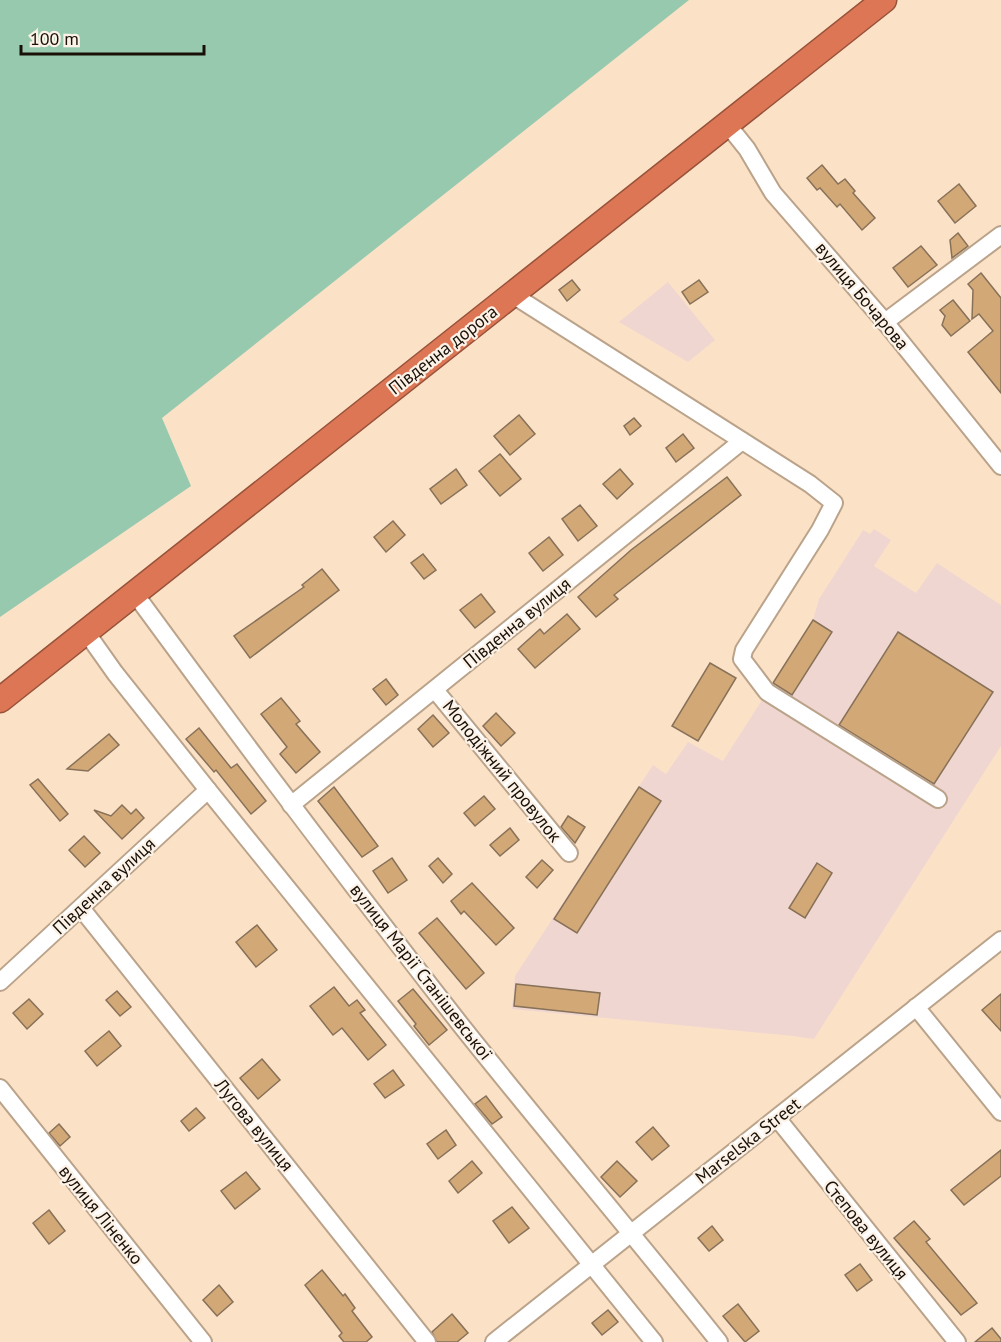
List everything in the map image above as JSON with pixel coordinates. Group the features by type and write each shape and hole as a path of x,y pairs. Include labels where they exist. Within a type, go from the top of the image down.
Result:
{"highway":[{"name":"Південна дорога","path":"2,694 135,594 884,0"}],"street":[{"name":"вулиця Бочарова","path":"728,124 747,149 773,193 885,322 1001,466"},
{"path":"885,322 1001,235"},
{"path":"513,295 810,484 834,503 820,530 744,650 742,659 766,692 938,800"},
{"name":"Південна вулиця","path":"291,805 742,441"},
{"name":"вулиця Марії Станішевської","path":"135,594 291,805 461,1024 719,1342"},
{"path":"86,632 115,673 208,790 654,1342"},
{"name":"Молодіжний провулок","path":"435,690 569,853"},
{"name":"Південна вулиця","path":"0,982 208,790"},
{"name":"Лугова вулиця","path":"81,908 427,1342"},
{"name":"Marselska Street","path":"494,1342 1001,940"},
{"path":"916,1008 1001,1112"},
{"name":"вулиця Ліненко","path":"0,1088 203,1342"},
{"name":"Степова вулиця","path":"777,1118 957,1342"}],"shaded area":[{"path":"668,282 715,340 688,362 619,322"},
{"path":"874,529 891,540 874,566 916,593 937,563 1001,605 1001,746 814,1039 512,1009 515,976 653,765 666,774 688,742 723,761 813,620 819,599 863,530 870,534"}],"green space":[{"path":"0,0 689,0 162,418 191,486 0,617"}],"building":[{"path":"822,165 838,184 845,179 855,191 853,193 875,218 862,230 840,204 837,207 820,188 817,190 807,178"},
{"path":"959,184 976,206 955,223 938,201"},
{"path":"958,233 968,246 952,258 950,240"},
{"path":"921,246 937,265 908,287 893,268"},
{"path":"981,273 1001,298 1001,393 968,352 993,331 979,314 972,319 973,290 968,284"},
{"path":"572,280 580,290 567,301 559,290"},
{"path":"699,280 708,292 690,304 682,292"},
{"path":"953,300 970,321 951,336 942,325 945,316 940,310"},
{"path":"519,415 535,434 510,455 494,436"},
{"path":"634,418 641,426 630,435 624,426"},
{"path":"683,434 694,448 676,462 666,448"},
{"path":"500,454 521,479 500,496 479,471"},
{"path":"456,469 467,485 441,504 430,489"},
{"path":"620,469 633,484 617,499 603,484"},
{"path":"727,477 741,495 614,595 618,599 596,617 578,597 631,550"},
{"path":"580,505 597,526 578,541 562,519"},
{"path":"393,521 405,535 386,552 374,537"},
{"path":"549,537 563,555 543,571 529,553"},
{"path":"423,554 436,570 424,579 411,563"},
{"path":"322,569 339,590 250,658 234,636 304,587 302,585"},
{"path":"481,594 495,612 475,628 460,610"},
{"path":"567,614 580,629 535,668 518,649 540,629 544,634"},
{"path":"813,620 832,632 792,695 773,683"},
{"path":"898,632 993,692 934,784 839,725"},
{"path":"710,663 736,678 698,741 672,726"},
{"path":"386,679 398,695 386,705 373,689"},
{"path":"281,698 300,721 296,724 320,752 296,773 280,754 287,747 261,714"},
{"path":"496,713 515,733 501,746 483,726"},
{"path":"433,715 449,733 433,747 418,729"},
{"path":"199,728 231,768 237,764 266,801 251,814 216,770 214,772 186,739"},
{"path":"109,734 119,745 88,771 67,769"},
{"path":"38,779 68,814 60,821 30,785"},
{"path":"334,787 378,846 362,857 318,801"},
{"path":"639,787 661,801 577,933 554,919"},
{"path":"484,796 495,809 475,826 464,813"},
{"path":"122,805 131,814 136,809 144,818 122,839 94,810 111,816"},
{"path":"568,816 585,827 575,843 561,827"},
{"path":"510,828 519,840 500,856 490,845"},
{"path":"84,836 100,853 85,867 69,850"},
{"path":"392,858 407,880 388,893 373,871"},
{"path":"438,858 452,874 443,883 429,866"},
{"path":"542,860 553,870 537,888 526,877"},
{"path":"817,863 832,873 805,918 789,908"},
{"path":"472,883 514,928 496,945 464,911 461,914 451,901"},
{"path":"437,918 484,973 466,989 419,933"},
{"path":"257,925 277,950 256,967 236,942"},
{"path":"516,984 600,993 597,1015 514,1006"},
{"path":"334,987 349,1006 357,1000 365,1010 360,1013 386,1045 368,1060 342,1028 333,1035 310,1006"},
{"path":"413,989 447,1030 429,1045 398,1001"},
{"path":"117,991 131,1007 120,1016 106,1000"},
{"path":"1001,994 1001,1031 982,1010"},
{"path":"29,999 43,1014 27,1029 13,1013"},
{"path":"109,1031 121,1046 97,1066 85,1051"},
{"path":"262,1059 280,1080 258,1099 240,1078"},
{"path":"393,1070 404,1085 385,1098 374,1084"},
{"path":"486,1096 502,1117 492,1124 475,1104"},
{"path":"196,1108 205,1118 189,1131 181,1121"},
{"path":"59,1124 70,1137 60,1146 49,1133"},
{"path":"653,1127 669,1146 652,1160 636,1142"},
{"path":"446,1130 456,1145 438,1159 427,1144"},
{"path":"1001,1150 1001,1176 964,1205 951,1190"},
{"path":"472,1161 482,1173 458,1193 449,1181"},
{"path":"617,1161 637,1181 620,1197 601,1177"},
{"path":"246,1172 260,1189 235,1209 221,1191"},
{"path":"512,1207 529,1228 509,1243 493,1221"},
{"path":"49,1210 65,1231 49,1244 33,1223"},
{"path":"914,1221 930,1239 926,1242 977,1303 961,1315 894,1238"},
{"path":"712,1226 723,1240 709,1251 698,1238"},
{"path":"860,1264 872,1280 857,1291 845,1275"},
{"path":"322,1270 355,1308 352,1311 372,1337 366,1342 344,1342 339,1336 342,1333 305,1285"},
{"path":"219,1285 233,1302 217,1316 203,1300"},
{"path":"738,1304 759,1331 745,1342 723,1316"},
{"path":"608,1310 618,1322 602,1335 592,1323"},
{"path":"452,1314 468,1333 457,1342 437,1342 432,1332"},
{"path":"992,1328 1001,1342 975,1342"}]}
